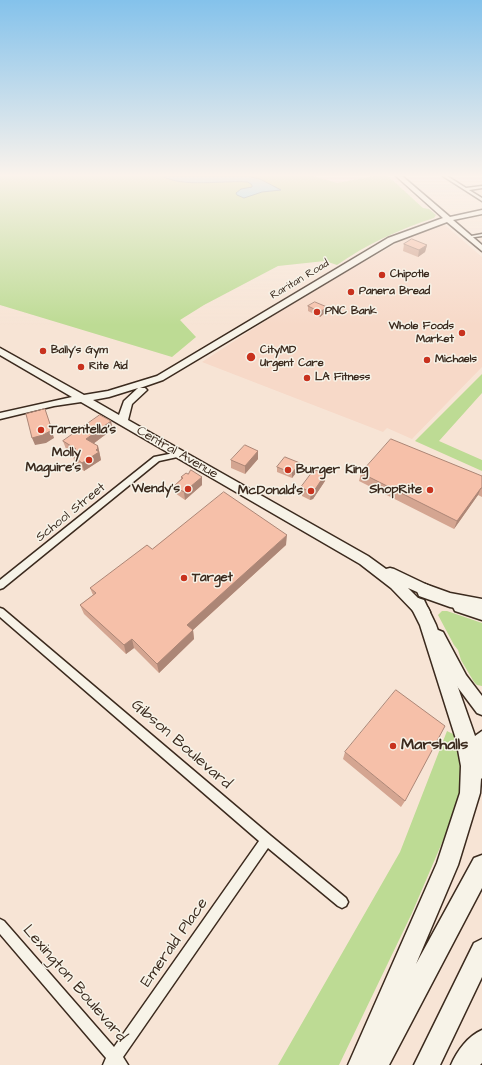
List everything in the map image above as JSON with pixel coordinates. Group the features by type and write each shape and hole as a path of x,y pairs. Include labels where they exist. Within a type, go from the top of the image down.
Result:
{"highway":[{"path":"470,793 471,766 466,739 428,625 421,598 482,606"},
{"path":"361,1065 447,865 470,793 482,741"},
{"path":"376,1065 482,866"},
{"path":"426,1065 482,951"},
{"path":"464,1065 482,1043"}],"main road":[{"name":"Raritan Road","path":"0,416 54,403 116,393 160,378 391,240 427,226"},
{"path":"456,226 482,249"},
{"name":"Central Avenue","path":"0,351 354,554 421,598 452,604 482,614"},
{"name":"Raritan Road","path":"0,421 117,399 142,390 154,384 160,378"},
{"path":"54,403 59,399 61,386"},
{"path":"123,421 123,411 125,406 142,390"},
{"name":"Central Avenue","path":"421,598 434,628 461,680 482,708"}],"street":[{"path":"468,237 482,235"},
{"path":"157,459 162,444"},
{"name":"School Street","path":"0,584 157,459 179,454"},
{"name":"Gibson Boulevard","path":"0,612 267,840 342,902"},
{"name":"Emerald Place","path":"116,1063 267,840"},
{"name":"Lexington Boulevard","path":"0,924 116,1063"}],"shaded area":[{"path":"441,226 446,226 482,257 482,367 412,439 387,428 383,432 202,362 273,316 360,264 414,234"}],"green space":[{"path":"0,226 413,226 372,244 348,257 337,265 325,261 278,266 204,305 180,320 196,337 172,357 0,305"},
{"path":"482,374 482,393 439,441 482,460 482,471 415,441"},
{"path":"442,611 447,611 482,623 482,686 477,685 474,682 461,660 458,650 438,615"},
{"path":"447,731 461,738 466,780 447,831 412,913 339,1065 278,1065 400,852"}],"building":[{"path":"412,239 427,245 419,250 404,244"},
{"path":"315,302 327,307 320,312 308,306"},
{"name":"Tarentella's","path":"45,409 52,430 43,435 32,438 26,414"},
{"path":"100,415 111,421 86,439 98,446 96,450 99,452 82,463 73,456 76,454 73,451 76,449 63,441"},
{"name":"ShopRite","path":"391,439 482,476 482,488 457,521 361,473"},
{"path":"245,445 258,451 245,466 231,460"},
{"path":"285,457 300,463 292,473 277,467"},
{"path":"191,470 202,477 184,492 174,486 183,478 181,477 186,473 188,474"},
{"path":"314,470 326,473 314,491 311,492 302,488 302,486"},
{"name":"Target","path":"224,492 287,535 187,625 193,630 157,664 132,639 124,645 80,605 96,593 90,588 147,545 152,549"},
{"name":"Marshalls","path":"396,690 445,726 405,801 345,752"}],"place":[{"name":"Chipotle","path":"382,275"},
{"name":"Panera Bread","path":"351,292"},
{"name":"PNC Bank","path":"317,312"},
{"name":"Whole Foods Market","path":"462,333"},
{"name":"Bally's Gym","path":"43,351"},
{"name":"CityMD Urgent Care","path":"251,357"},
{"name":"Michaels","path":"427,360"},
{"name":"Rite Aid","path":"81,367"},
{"name":"LA Fitness","path":"307,378"},
{"name":"Tarentella's","path":"41,430"},
{"name":"Molly Maguire's","path":"89,460"},
{"name":"Burger King","path":"288,470"},
{"name":"Wendy's","path":"188,489"},
{"name":"ShopRite","path":"430,490"},
{"name":"McDonald's","path":"311,491"},
{"name":"Target","path":"184,578"},
{"name":"Marshalls","path":"393,746"}]}
